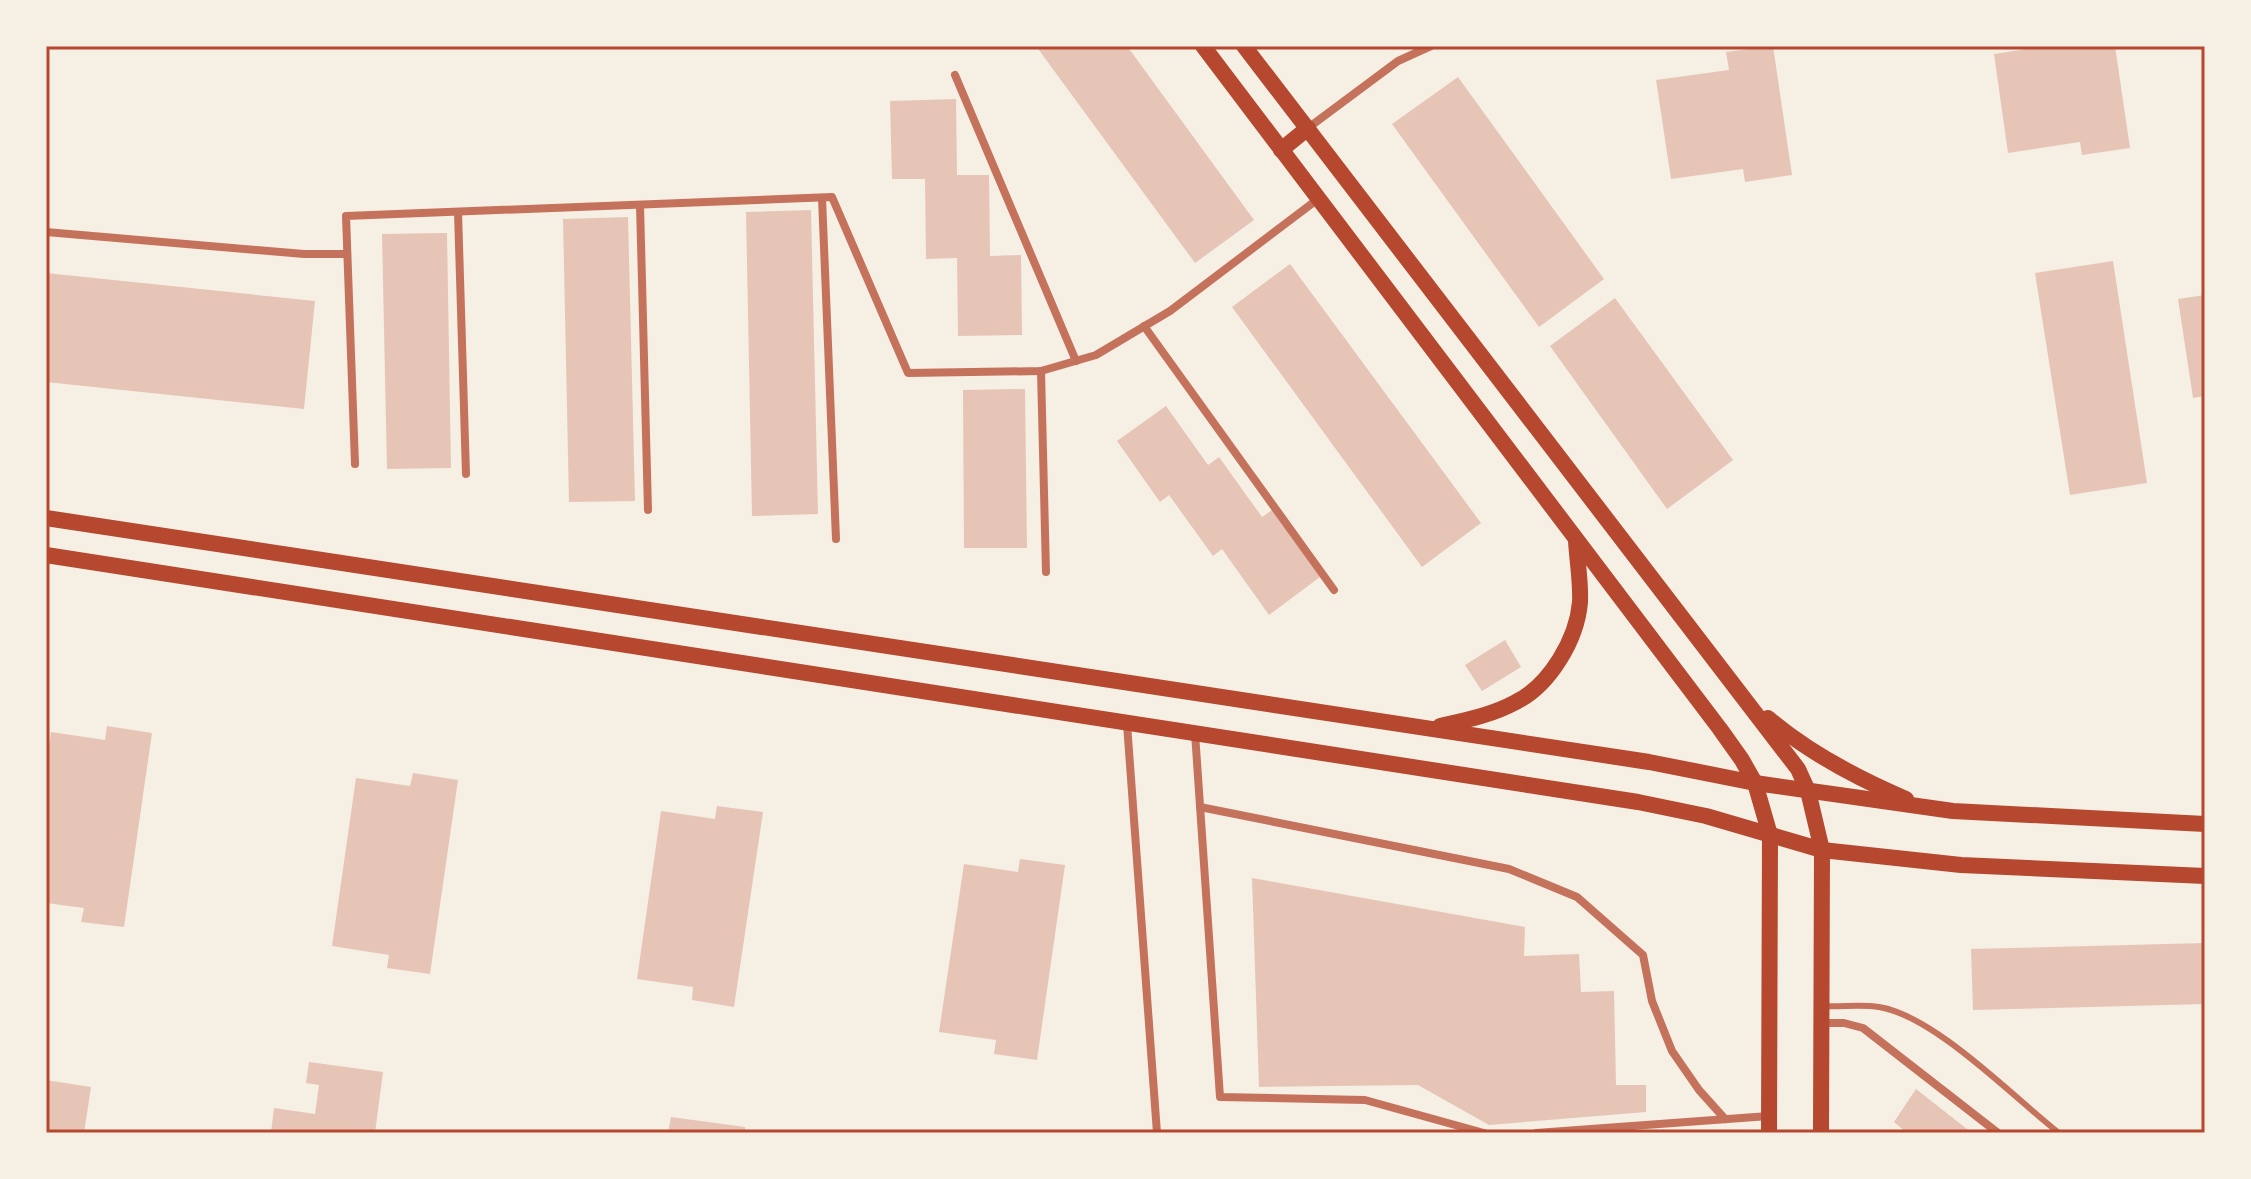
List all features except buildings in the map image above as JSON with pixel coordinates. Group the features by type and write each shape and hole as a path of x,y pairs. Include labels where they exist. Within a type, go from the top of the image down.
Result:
{"main road":[{"path":"1203,46 1720,729 1755,783 1770,835 1769,1133"},
{"path":"1244,46 1798,769 1808,791 1822,850 1821,1133"},
{"path":"1281,150 1308,128"},
{"path":"46,518 1649,762 1755,783 1926,808 2205,824"},
{"path":"1428,728 1483,717 1520,701 1548,676 1568,645 1580,603 1576,539"},
{"path":"46,555 1638,802 1706,816 1822,850 1961,865 2205,876"},
{"path":"1744,698 1793,740 1832,764 1926,808"}],"street":[{"path":"1308,128 1398,61 1431,46"},
{"path":"955,75 1076,361"},
{"path":"355,464 346,216 832,197 908,373 1041,371 1096,355 1170,311 1318,199"},
{"path":"822,198 836,539"},
{"path":"640,205 648,510"},
{"path":"458,212 466,474"},
{"path":"46,232 304,254 347,254"},
{"path":"1144,326 1334,590"},
{"path":"1041,371 1046,572"},
{"path":"1127,723 1157,1133"},
{"path":"1195,733 1220,1097 1365,1100 1484,1133"},
{"path":"1200,807 1509,869 1577,897 1643,955 1652,1001 1672,1051 1699,1090 1725,1119"},
{"path":"1822,1015 1863,1028 1998,1133"},
{"path":"1536,1133 1769,1116"}],"lane":[{"path":"1822,1015 1879,1007 1906,1015 1933,1030 2059,1133"}]}
